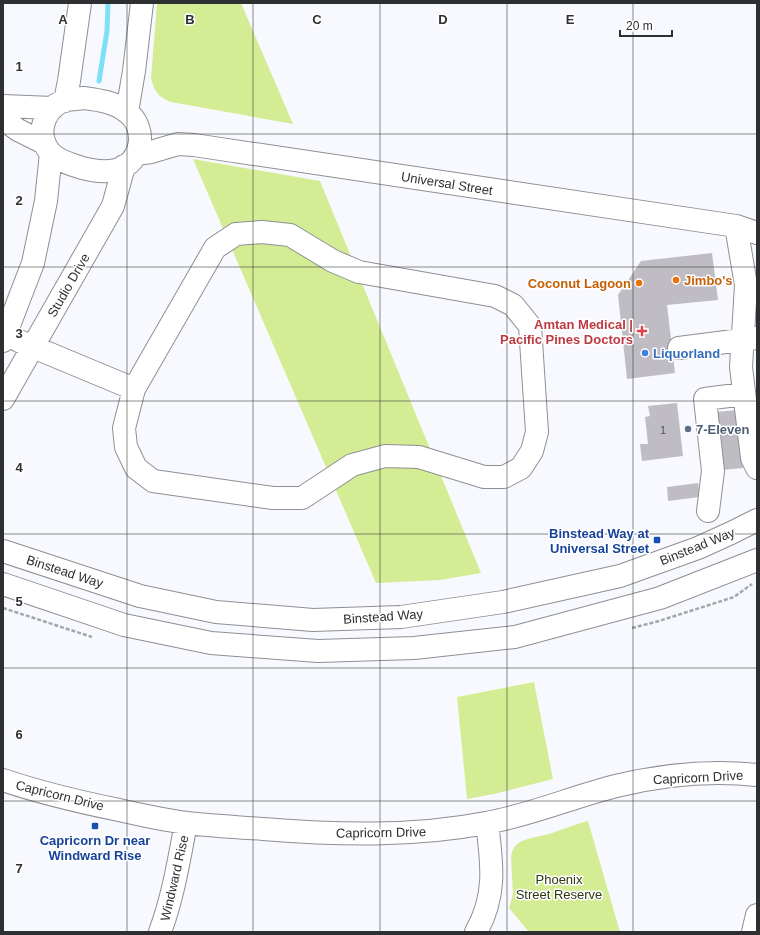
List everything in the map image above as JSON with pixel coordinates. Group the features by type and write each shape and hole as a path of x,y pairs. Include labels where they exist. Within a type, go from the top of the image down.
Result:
{"street":[{"path":"80,3 70,81 59,104 45,119 43,128 48,148 46,201 33,263 4,337 33,347 134,389"},
{"path":"127,112 134,71 142,3"},
{"path":"3,106 59,104 84,98 101,100 127,112 135,120 139,128 140,143 130,160 115,170 92,170 66,163 57,158 48,148 3,120"},
{"name":"Universal Street","path":"130,160 178,144 194,145 736,226 757,233"},
{"name":"Studio Drive","path":"3,399 112,206 130,160"},
{"path":"736,226 752,278 749,371 744,394 755,460"},
{"path":"262,232 290,235 333,261 359,272 495,296 513,305 530,326 537,432 532,451 521,468 504,477 484,477 419,457 385,456 352,465 302,498 273,498 153,481 136,468 126,447 124,428 134,389 215,248 236,234 262,232"},
{"path":"679,348 750,339"},
{"path":"708,511 713,471 705,399 744,394"},
{"name":"Binstead Way","path":"3,551 140,596 216,612 313,620 401,618 503,602 620,576 698,548 757,520"},
{"path":"3,584 124,625 211,643 326,651 414,648 515,636 660,598 757,560"},
{"name":"Capricorn Drive","path":"3,780 74,801 186,823 311,833 367,834 446,830 487,823 535,812 615,786 654,778 718,773 757,775"},
{"name":"Windward Rise","path":"160,932 167,913 186,823"},
{"path":"476,932 486,910 491,892 492,868 487,823"},
{"path":"753,932 757,915"}],"green space":[{"path":"157,3 241,3 293,124 171,102 160,96 154,87 151,78"},
{"path":"193,159 320,181 481,573 440,580 376,583"},
{"path":"534,682 553,779 494,794 467,799 457,697"},
{"name":"Phoenix Street Reserve","path":"588,821 620,932 529,932 509,908 513,894 511,856 513,849 524,840"}],"building":[{"path":"712,253 718,300 667,305 675,373 627,379 618,295 641,261"},
{"path":"677,403 683,456 642,461 640,444 648,444 645,417 650,416 648,406"},
{"path":"737,410 743,468 722,470 716,412"},
{"path":"698,483 700,497 668,501 667,487"}],"waterway":[{"path":"99,81 107,31 108,3"}],"place":[{"name":"Jimbo's","path":"676,280"},
{"name":"Coconut Lagoon","path":"639,283"},
{"name":"Amtan Medical | Pacific Pines Doctors","path":"642,331"},
{"name":"Liquorland","path":"645,353"},
{"name":"7-Eleven","path":"688,429"},
{"name":"Binstead Way at Universal Street","path":"657,540"},
{"name":"Capricorn Dr near Windward Rise","path":"95,826"}]}
